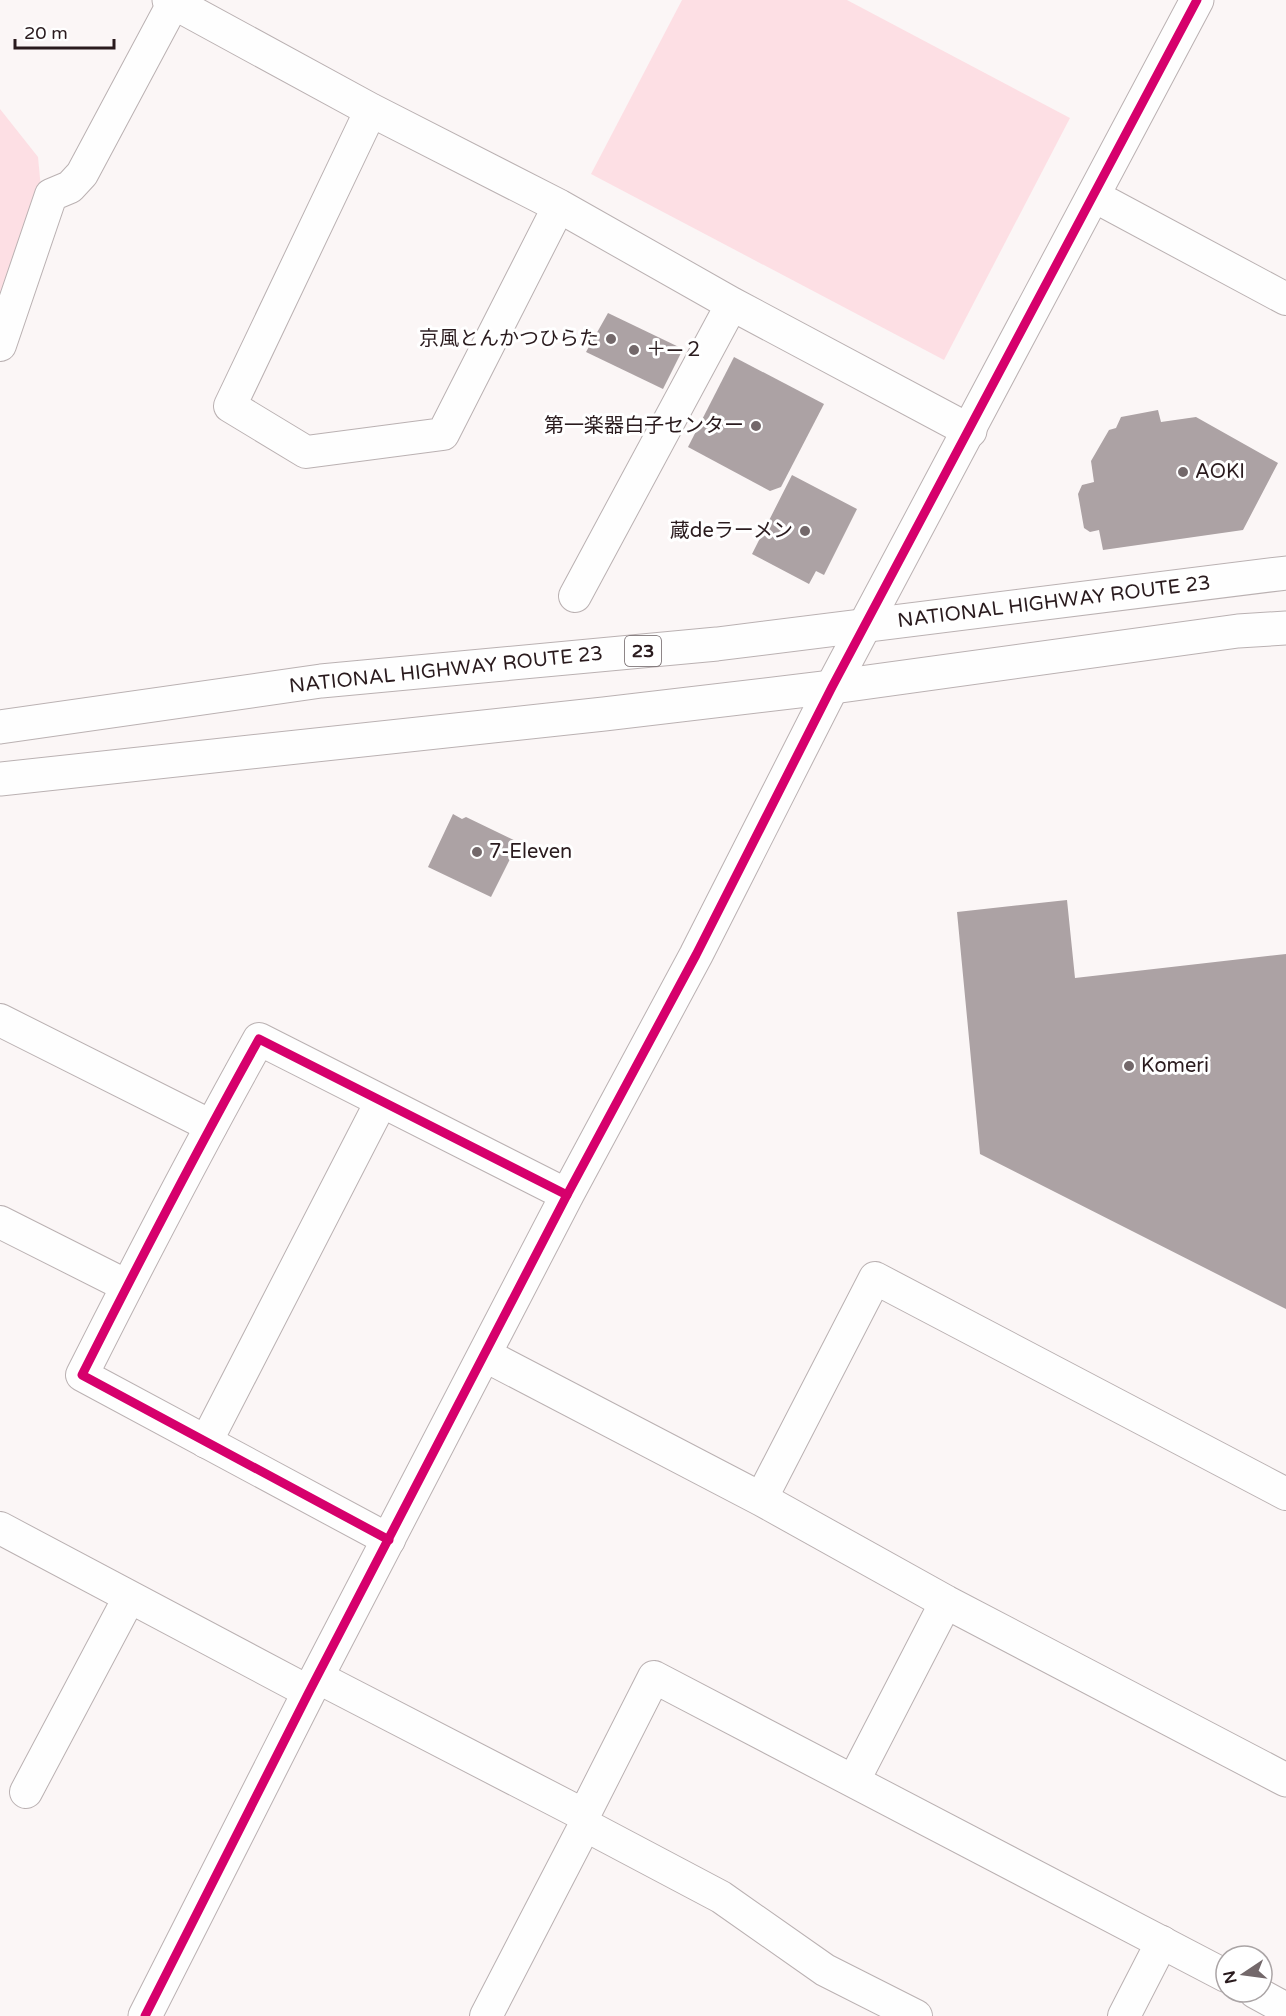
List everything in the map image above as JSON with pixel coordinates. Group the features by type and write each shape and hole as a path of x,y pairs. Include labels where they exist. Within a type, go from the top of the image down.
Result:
{"main road":[{"path":"145,2016 313,1685 567,1195 696,955 832,687 867,626 1197,0"},
{"path":"173,1 371,110 560,207 732,304 970,431"},
{"name":"NATIONAL HIGHWAY ROUTE 23","path":"0,727 321,681 705,645 1286,573"},
{"path":"0,778 604,714 832,687 1286,627"},
{"path":"485,1355 761,1499 946,1602 1286,1779"}],"street":[{"path":"0,345 51,195 70,187 82,174 173,1"},
{"path":"371,110 230,406 306,452 443,434 560,207"},
{"path":"1094,196 1286,299"},
{"path":"575,596 732,304"},
{"path":"0,1020 210,1126"},
{"path":"389,1540 82,1376 127,1286 258,1039 567,1195"},
{"path":"206,1442 381,1102"},
{"path":"0,1222 127,1286"},
{"path":"761,1499 875,1278 1286,1494"},
{"path":"4,1540 313,1685 585,1820 721,1897 825,1970 916,2016"},
{"path":"26,1792 129,1598"},
{"path":"854,1780 946,1602"},
{"path":"495,2013 654,1677 1214,1970"},
{"path":"1124,2016 1162,1942"}],"shaded area":[{"path":"682,0 847,0 1070,118 944,360 591,174"},
{"path":"0,109 38,157 42,199 0,319"}],"building":[{"path":"608,313 683,349 663,389 586,352"},
{"name":"第一楽器白子センター","path":"734,357 824,404 781,487 770,491 688,447"},
{"name":"AOKI","path":"1158,410 1161,422 1196,417 1278,463 1243,530 1103,550 1099,530 1090,532 1084,528 1078,494 1082,485 1094,482 1091,461 1109,430 1116,428 1121,417"},
{"name":"蔵deラーメン","path":"792,475 857,509 824,575 816,571 809,584 752,554"},
{"name":"7-Eleven","path":"453,814 462,819 466,817 524,845 516,859 510,859 491,897 428,867"},
{"name":"Komeri","path":"1067,900 1075,978 1286,954 1286,1309 980,1154 957,912"}],"cycle path":[{"path":"145,2016 309,1692 567,1195 696,955 832,687 1197,0"},
{"path":"389,1540 82,1375 147,1248 259,1039 567,1195"}],"place":[{"name":"京風とんかつひらた","path":"611,339"},
{"name":"＋―２","path":"634,350"},
{"name":"第一楽器白子センター","path":"756,426"},
{"name":"AOKI","path":"1183,472"},
{"name":"蔵deラーメン","path":"805,531"},
{"name":"7-Eleven","path":"477,852"},
{"name":"Komeri","path":"1129,1066"}]}
